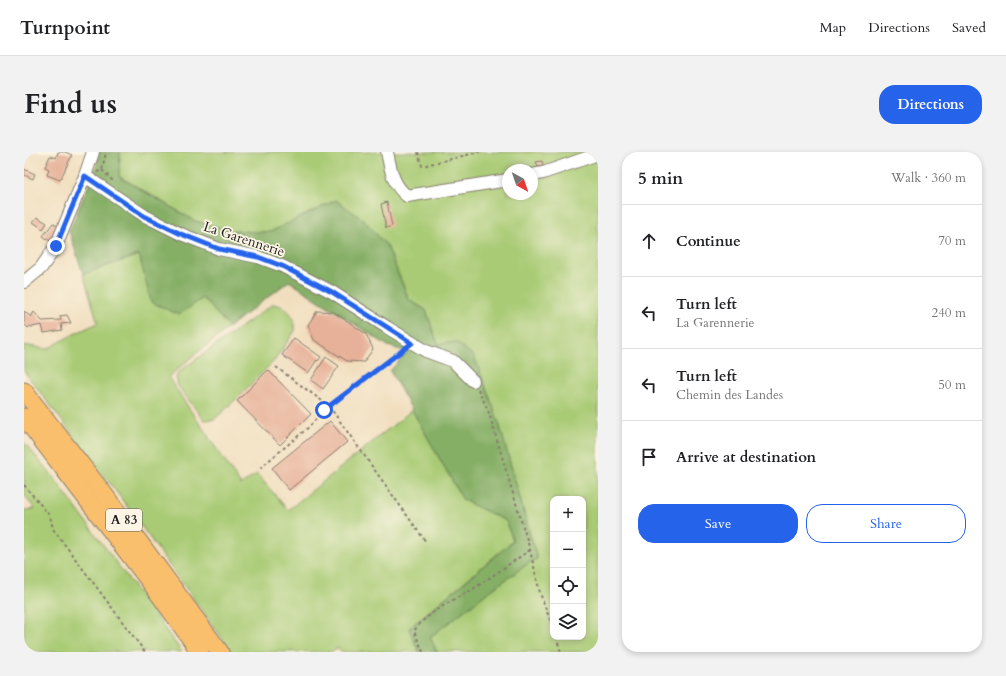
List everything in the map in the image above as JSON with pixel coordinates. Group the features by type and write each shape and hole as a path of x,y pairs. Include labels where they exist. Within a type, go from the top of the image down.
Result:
{"highway":[{"name":"A 83","path":"24,391 113,506 220,652"},
{"name":"A 83","path":"24,417 149,581 200,652"},
{"path":"24,430 117,552 190,652"}],"street":[{"path":"24,282 41,268 56,246 85,176 93,152"},
{"path":"387,152 394,181 400,191 407,196 502,181"},
{"path":"538,174 598,153"},
{"name":"La Garennerie","path":"85,176 144,216 181,234 219,249 258,257 288,269 332,292 426,351 453,361 474,381"}],"path":[{"path":"418,152 422,166 479,152"},
{"path":"260,468 309,427 329,406 412,343"},
{"path":"276,367 329,406 426,542"},
{"path":"474,381 488,410 530,550 540,593 550,620"},
{"path":"24,485 50,516 53,529 145,652"},
{"path":"423,652 414,631 429,614 478,586 530,550"},
{"path":"557,640 562,652"}],"green space":[{"path":"99,152 120,152 119,177 195,221 233,231 270,232 336,200 364,220 387,246 409,300 426,310 438,344 456,342 474,356 499,423 537,559 487,593 430,637 437,652 419,652 409,629 513,541 506,521 463,500 390,371 407,352 388,346 289,281 229,327 203,298 179,315 151,302 139,255 83,274 69,231 96,168"},
{"path":"120,152 598,152 598,652 437,652 430,637 487,593 537,559 499,423 438,345 426,310 409,300 387,246 336,200 270,232 233,231 195,221 119,176"},
{"path":"139,255 203,298 229,327 168,377 241,485 257,474 288,510 412,410 463,500 507,521 513,541 409,628 419,652 342,652 338,648 331,652 232,652 121,498 24,371 24,345 47,349 98,323 83,274"},
{"path":"273,304 286,309 290,313 294,321 295,331 274,361 234,401 215,419 204,420 178,386 176,377 180,371"},
{"path":"24,442 54,478 182,652 24,652 24,510 35,509 24,495"}],"building":[{"path":"58,152 65,152 72,155 60,180 47,175 49,169 45,167 50,156 56,158"},
{"path":"542,161 543,166 538,167 536,162"},
{"path":"24,169 35,174 33,179 24,175"},
{"path":"387,202 392,226 386,228 381,204"},
{"path":"37,217 47,223 43,229 33,222"},
{"path":"53,223 60,228 50,241 43,236"},
{"path":"24,311 31,317 34,312 42,321 61,320 60,316 67,315 71,323 61,324 62,330 44,333 42,325 30,326 28,328 24,324"},
{"path":"317,311 334,312 366,334 373,349 364,362 347,361 314,340 308,325"},
{"path":"294,338 321,357 318,361 317,360 308,373 282,355"},
{"path":"326,357 339,366 323,389 311,380"},
{"path":"268,370 311,414 280,445 237,401"},
{"path":"330,421 347,442 289,490 272,468"}],"route":[{"path":"56,246 85,176 144,216 181,234 219,249 258,257 282,266 332,292 412,343 324,410"}]}
